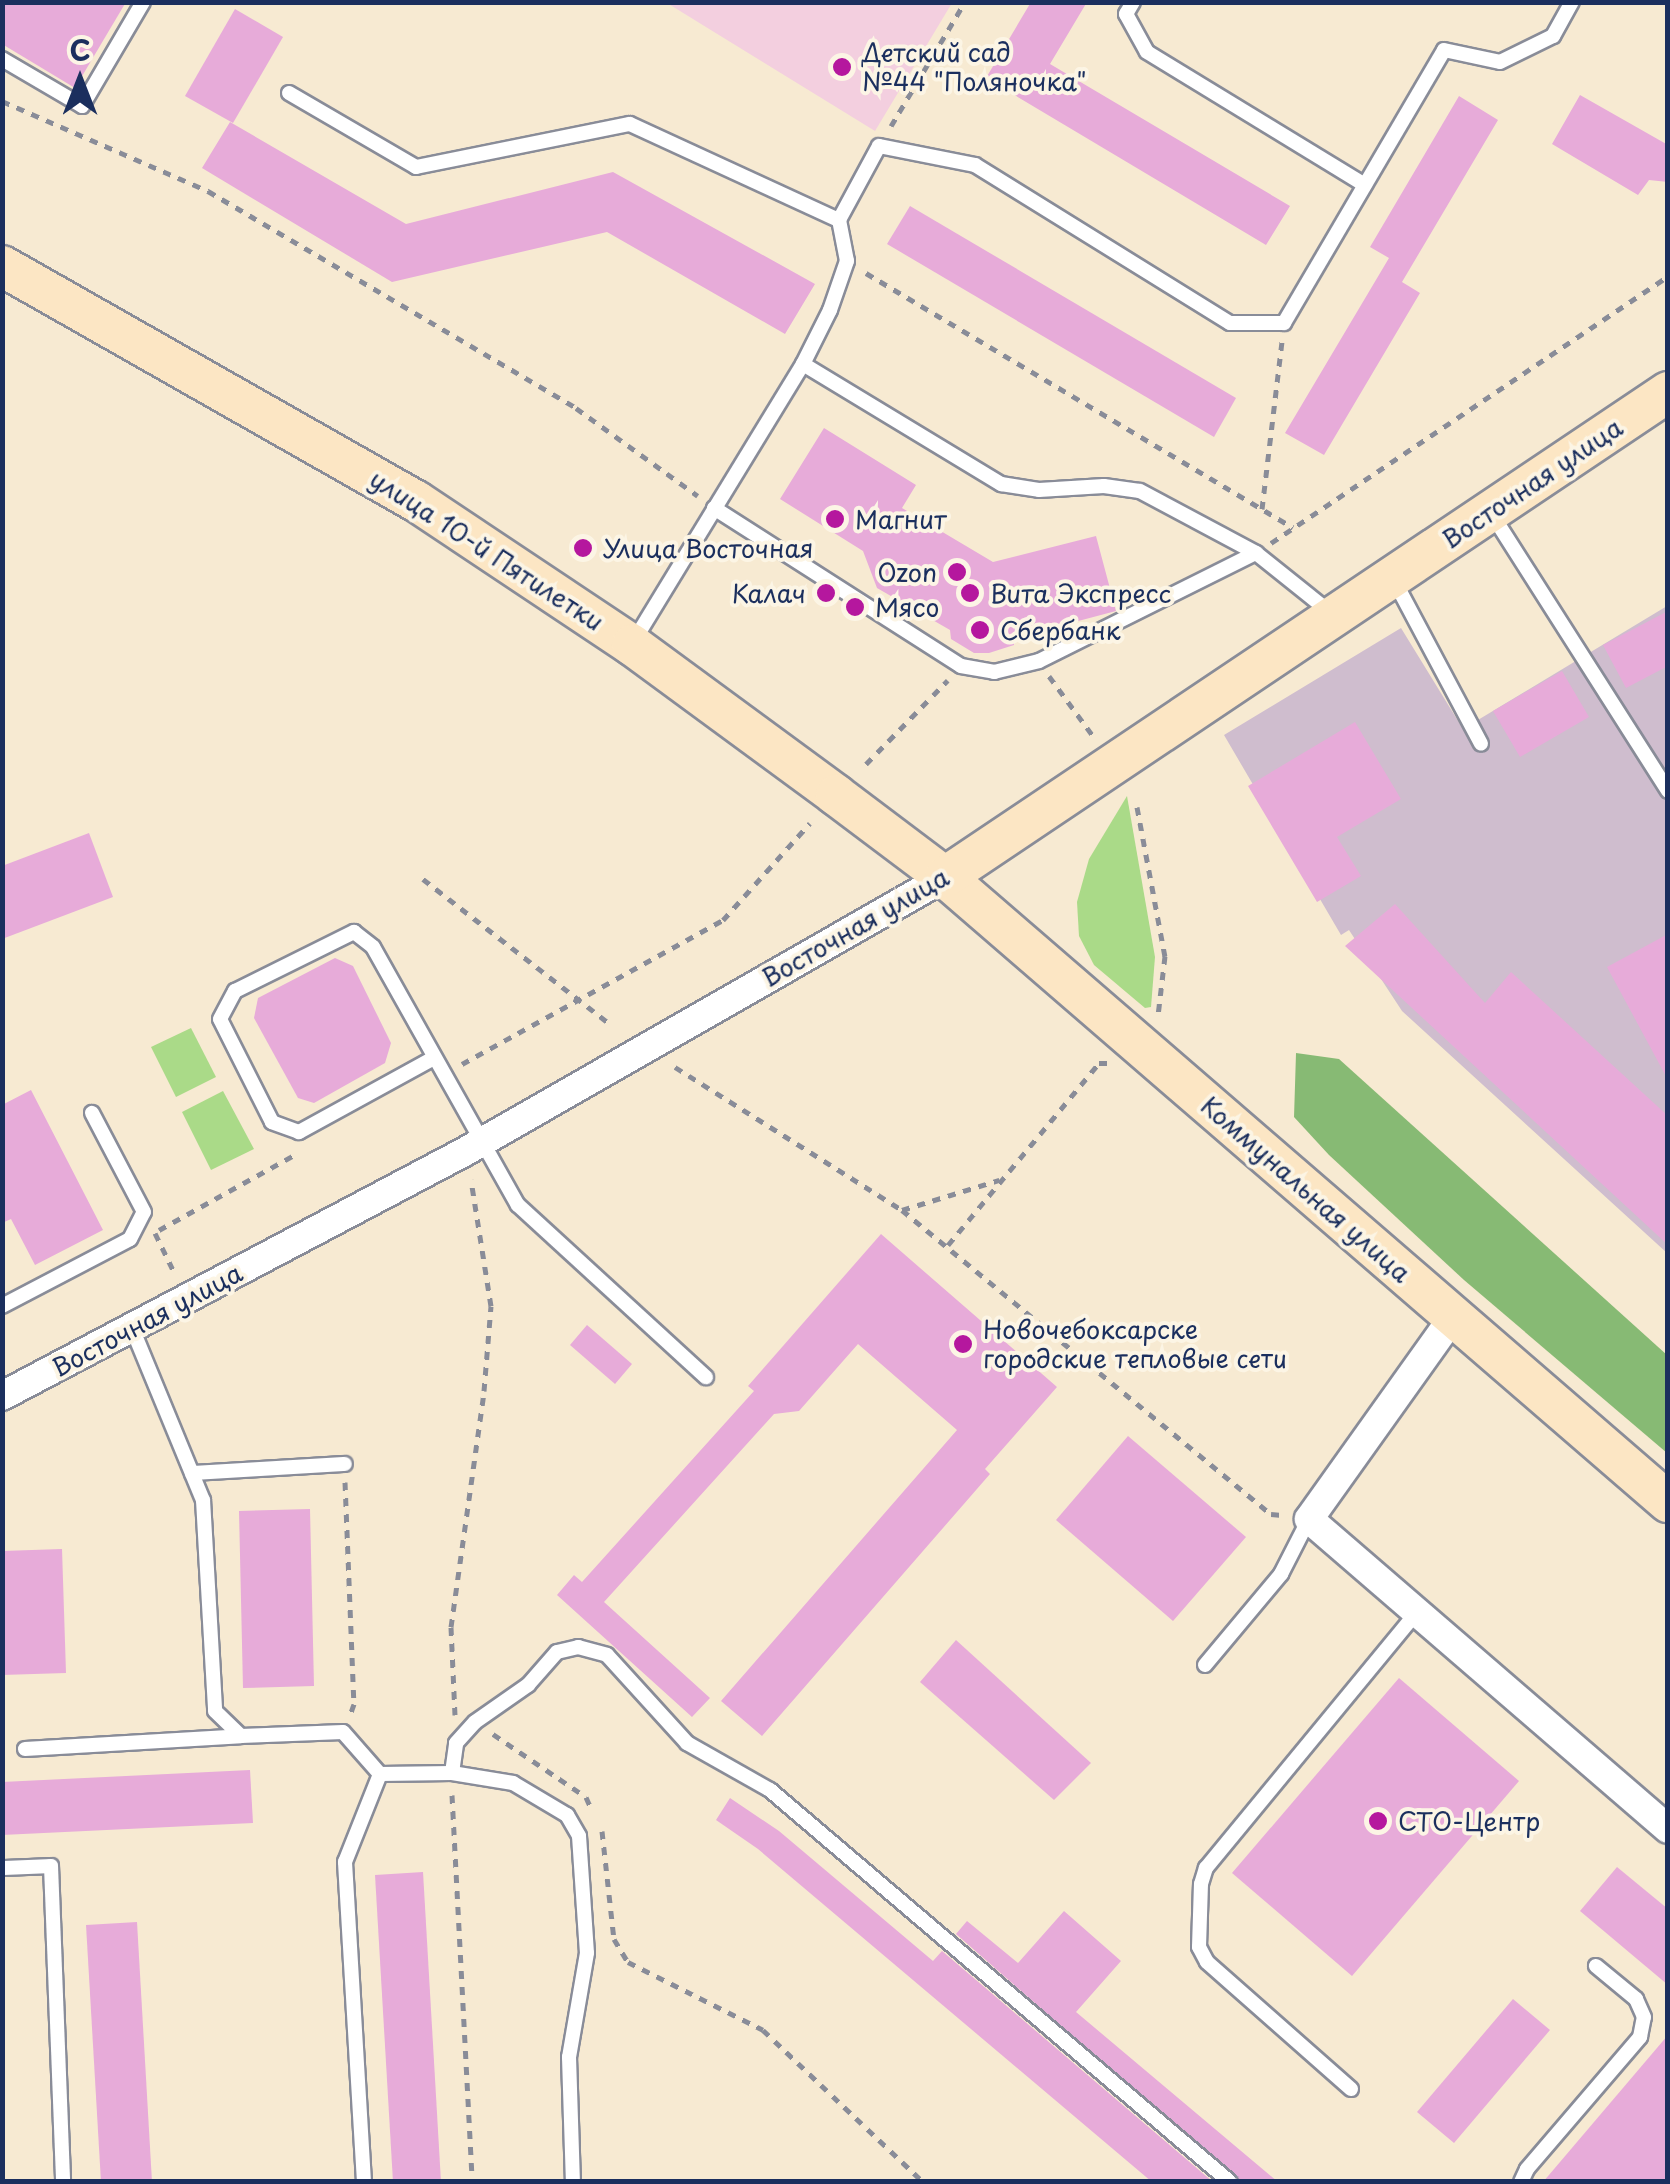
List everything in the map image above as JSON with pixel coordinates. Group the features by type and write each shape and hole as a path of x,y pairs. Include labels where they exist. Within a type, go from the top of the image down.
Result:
{"main road":[{"name":"улица 10-й Пятилетки","path":"2,266 416,501 632,645 945,876"},
{"name":"Восточная улица","path":"945,876 1668,392"},
{"name":"Коммунальная улица","path":"945,876 1668,1502"}],"street":[{"name":"Восточная улица","path":"2,1396 473,1147 945,876"},
{"path":"1454,1317 1310,1519 1668,1829"}],"lane":[{"path":"2,60 82,106 143,2"},
{"path":"1133,2 1126,14 1147,52 1365,185"},
{"path":"632,645 803,364 830,310 846,261 839,220 878,146 975,165 1230,323 1284,323 1444,50 1500,62 1553,36 1572,2"},
{"path":"289,93 416,167 630,124 839,220"},
{"path":"803,364 1001,484 1039,490 1104,486 1140,491 1256,553 1334,616"},
{"path":"714,508 961,666 994,672 1039,662 1256,553"},
{"path":"1490,511 1668,791"},
{"path":"1392,576 1481,744"},
{"path":"432,1058 299,1132 272,1122 220,1020 235,991 354,932 373,947 432,1058 473,1147 518,1205 706,1378"},
{"path":"2,1306 130,1240 144,1212 92,1113"},
{"path":"132,1328 203,1500 214,1711 241,1736"},
{"path":"192,1473 345,1464"},
{"path":"1206,1665 1281,1574 1310,1519"},
{"path":"1351,2089 1207,1962 1199,1947 1200,1884 1206,1868 1417,1612"},
{"path":"452,1772 456,1743 475,1722 528,1685 557,1652 578,1646 607,1655 688,1743 770,1790 1230,2182"},
{"path":"25,1750 342,1732 380,1774 452,1772 513,1783 568,1814 579,1836 587,1954 568,2057 574,2182"},
{"path":"364,2182 345,1862 380,1774"},
{"path":"2,1868 51,1866 63,2182"},
{"path":"1522,2182 1527,2169 1640,2037 1644,2017 1636,1999 1596,1966"}],"path":[{"path":"878,146 965,2"},
{"path":"2,101 208,190 576,408 714,508"},
{"path":"846,261 1292,528"},
{"path":"1256,553 1668,276"},
{"path":"1262,510 1284,323"},
{"path":"1039,662 1096,740"},
{"path":"866,764 961,666"},
{"path":"1137,807 1165,956 1158,1018"},
{"path":"423,879 610,1024"},
{"path":"948,1245 1099,1063 1112,1063"},
{"path":"675,1067 902,1210 1271,1514 1310,1519"},
{"path":"456,1743 451,1627 484,1392 490,1306 473,1147"},
{"path":"902,1210 1001,1179"},
{"path":"154,1232 178,1279"},
{"path":"342,1732 354,1704 345,1464"},
{"path":"475,1722 586,1797 604,1835 614,1938 628,1962 763,2030 923,2182"},
{"path":"452,1772 452,1865 472,2182"}],"shaded area":[{"name":"Детский сад №44 \"Поляночка\"","path":"667,3 952,3 875,131"},
{"path":"1667,606 1667,1253 1402,1011 1349,930 1341,935 1224,735 1401,628 1463,729"}],"green space":[{"path":"1127,796 1155,957 1151,1007 1145,1008 1094,965 1079,936 1077,902 1089,859"},
{"path":"191,1028 216,1077 176,1097 151,1047"},
{"path":"1296,1053 1339,1059 1667,1355 1667,1453 1464,1280 1329,1155 1294,1117"},
{"path":"223,1091 254,1149 211,1170 182,1112"}],"building":[{"path":"2,2 126,2 75,88 2,44"},
{"path":"1031,2 1087,2 1050,64 1290,206 1266,245 986,78"},
{"path":"235,9 283,37 233,123 185,96"},
{"path":"1580,95 1668,145 1668,182 1649,180 1638,195 1552,144"},
{"path":"1459,96 1498,120 1402,282 1420,293 1324,455 1285,433 1389,258 1370,247"},
{"path":"230,122 406,224 613,172 815,284 785,334 607,232 392,282 202,168"},
{"path":"910,206 1236,398 1214,437 887,244"},
{"path":"824,428 916,485 902,508 993,562 1096,536 1116,611 1014,638 1014,645 989,653 974,653 951,639 950,630 877,588 863,551 780,499"},
{"path":"1668,611 1668,666 1626,688 1603,645"},
{"path":"1562,671 1589,717 1520,757 1493,711"},
{"path":"1355,722 1401,799 1337,837 1361,876 1317,902 1248,786"},
{"path":"89,833 113,897 2,939 2,866"},
{"path":"1395,904 1485,1003 1511,972 1668,1116 1668,1245 1345,946"},
{"path":"1668,934 1668,1080 1607,967"},
{"path":"335,958 353,966 391,1043 385,1063 314,1103 298,1098 254,1018 258,998"},
{"path":"31,1090 103,1230 35,1265 11,1219 2,1223 2,1105"},
{"path":"881,1234 1057,1387 985,1469 990,1474 762,1736 721,1701 957,1430 858,1344 799,1411 774,1414 604,1602 710,1698 692,1717 557,1595 574,1575 582,1582 754,1391 748,1386"},
{"path":"587,1325 632,1364 615,1384 570,1345"},
{"path":"1128,1436 1246,1537 1173,1621 1056,1520"},
{"path":"310,1509 314,1686 243,1688 239,1511"},
{"path":"62,1549 66,1673 2,1675 2,1551"},
{"path":"956,1640 1091,1763 1054,1800 920,1682"},
{"path":"1399,1678 1519,1781 1352,1976 1232,1873"},
{"path":"250,1770 253,1823 2,1835 2,1782"},
{"path":"730,1798 779,1831 933,1961 942,1951 1213,2182 1152,2182 758,1849 716,1820"},
{"path":"1617,1867 1668,1909 1668,1985 1580,1911"},
{"path":"423,1872 441,2182 393,2182 375,1875"},
{"path":"1064,1911 1121,1961 1076,2012 1278,2182 1240,2182 956,1934 967,1921 1018,1963"},
{"path":"137,1922 152,2182 101,2182 86,1925"},
{"path":"1513,1999 1550,2030 1454,2143 1417,2112"},
{"path":"1668,2035 1668,2182 1543,2182"}],"place":[{"name":"Детский сад №44 \"Поляночка\"","path":"842,67"},
{"name":"Магнит","path":"835,519"},
{"name":"Улица Восточная","path":"583,548"},
{"name":"Ozon","path":"957,572"},
{"name":"Калач","path":"826,593"},
{"name":"Вита Экспресс","path":"970,593"},
{"name":"Мясо","path":"855,607"},
{"name":"Сбербанк","path":"980,630"},
{"name":"Новочебоксарске городские тепловые сети","path":"963,1344"},
{"name":"СТО-Центр","path":"1378,1821"}]}
